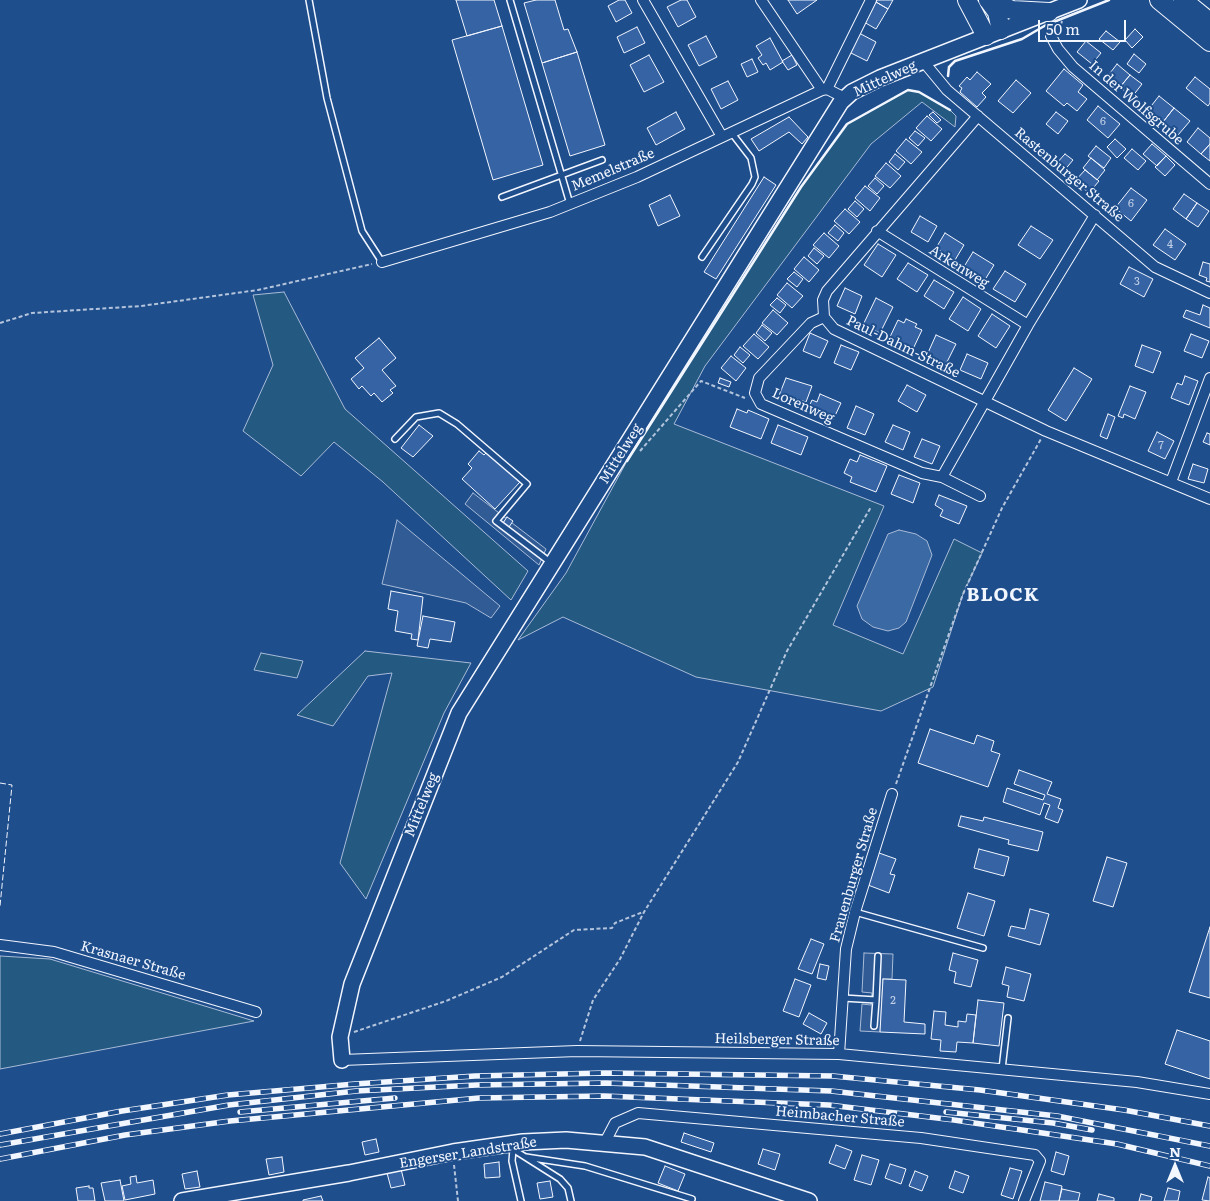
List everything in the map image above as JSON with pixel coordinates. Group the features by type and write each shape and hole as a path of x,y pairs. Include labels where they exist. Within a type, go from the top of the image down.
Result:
{"highway":[{"path":"966,0 994,33"},
{"path":"988,0 997,12 994,33"},
{"path":"988,0 1012,10 1048,12"},
{"path":"1159,0 1210,42"},
{"path":"1183,0 1210,22"}],"main road":[{"name":"Mittelweg","path":"342,1060 340,1037 352,984 459,713 809,151 852,92 923,60 1079,0"},
{"name":"Engerser Landstraße","path":"182,1201 348,1173 453,1152 566,1140 645,1147 809,1201"}],"street":[{"path":"643,0 726,133"},
{"path":"761,0 824,90 846,98"},
{"name":"Mittelweg","path":"824,90 870,0"},
{"name":"In der Wolfsgrube","path":"1051,36 1058,49 1073,67 1210,184"},
{"name":"Rastenburger Straße","path":"923,60 948,90 1155,267 1210,293"},
{"name":"Memelstraße","path":"382,262 550,212 637,177 726,133 824,90"},
{"path":"824,317 823,300 827,290 978,116"},
{"path":"942,477 1028,325 1095,215"},
{"name":"Arkenweg","path":"877,231 1028,325"},
{"name":"Paul-Dahm-Straße","path":"824,317 834,329 984,402 1046,431 1210,499"},
{"name":"Lorenweg","path":"824,317 804,330 760,378 755,393 761,404 922,473 942,477 980,496"},
{"path":"1171,482 1210,378"},
{"name":"Frauenburger Straße","path":"839,1054 846,949 855,912 892,794"},
{"name":"Krasnaer Straße","path":"0,945 54,952 256,1012"},
{"name":"Heilsberger Straße","path":"342,1060 577,1051 839,1054 1137,1082 1210,1094"},
{"name":"Heimbacher Straße","path":"605,1142 615,1123 638,1113 921,1138 1035,1154 1040,1161 1024,1201"}],"lane":[{"path":"309,0 327,98 362,231 382,262"},
{"path":"510,0 570,204"},
{"path":"702,257 755,177 751,158 726,133"},
{"path":"502,197 602,160"},
{"path":"395,439 416,417 439,413 457,424 527,484 496,521 553,564"},
{"path":"855,912 983,948"},
{"path":"874,1026 878,956"},
{"path":"843,998 876,1000"},
{"path":"1002,1069 1008,1018"},
{"path":"510,1147 565,1183 571,1201"},
{"path":"510,1147 521,1201"},
{"path":"526,1157 585,1166 692,1199"}],"path":[{"path":"0,323 32,313 141,306 258,290 382,262"},
{"path":"640,451 701,381 761,404"},
{"path":"892,794 963,594 1002,508 1046,431"},
{"path":"577,1051 593,1000 620,958 644,912 738,762 787,651 870,506"},
{"path":"340,1037 446,1001 502,977 574,930 612,928 615,923 644,912"},
{"path":"453,1152 458,1201"}],"shaded area":[{"path":"908,90 919,92 950,110 956,116 955,127 922,102 871,144 705,366 674,424 884,506 833,625 903,654 954,539 982,553 963,594 933,687 881,711 696,677 563,617 518,640 566,573 627,461 801,187 847,124"},
{"path":"284,292 345,409 528,571 511,600 383,482 334,442 301,476 243,431 273,365 253,295"},
{"path":"473,493 546,549 539,565 465,504"},
{"path":"397,520 500,606 491,618 466,603 382,584"},
{"path":"899,530 916,534 927,541 932,555 906,622 899,628 888,631 873,627 862,619 857,606 888,534"},
{"path":"365,651 471,663 444,713 366,899 340,863 392,673 368,676 333,726 297,715"},
{"path":"261,653 303,661 297,678 254,670"},
{"path":"864,953 893,954 892,979 883,979 880,1032 860,1031 862,1004 871,1005 872,993 862,992"},
{"path":"0,956 50,959 254,1021 0,1069"}],"building":[{"path":"456,0 494,0 502,26 467,36"},
{"path":"536,0 555,0 564,30 568,29 577,52 542,63 524,3"},
{"path":"619,0 625,0 632,13 616,22 608,6"},
{"path":"681,0 687,0 696,17 678,27 667,7"},
{"path":"788,0 817,0 797,14"},
{"path":"877,0 893,0 888,9 876,2"},
{"path":"876,2 888,9 876,29 864,22"},
{"path":"502,26 543,165 493,180 452,40"},
{"path":"637,27 645,43 624,53 617,37"},
{"path":"1135,29 1143,37 1132,48 1125,40"},
{"path":"1106,31 1120,42 1113,50 1099,39"},
{"path":"859,33 876,42 867,61 849,52"},
{"path":"706,36 717,57 699,66 688,45"},
{"path":"770,38 783,62 770,70 766,63 763,65 758,58 762,55 756,46"},
{"path":"1086,41 1101,53 1092,64 1077,52"},
{"path":"577,52 605,145 570,156 542,63"},
{"path":"1134,54 1146,64 1139,73 1127,64"},
{"path":"649,55 664,82 644,92 630,65"},
{"path":"792,55 797,65 788,70 782,61"},
{"path":"752,59 758,72 747,77 741,64"},
{"path":"1117,64 1130,75 1120,87 1107,77"},
{"path":"1064,69 1083,85 1078,92 1087,99 1077,111 1067,103 1064,106 1046,91"},
{"path":"977,72 991,84 982,93 986,97 977,107 960,92 962,88 959,86 967,77 970,80"},
{"path":"1130,75 1142,84 1132,97 1120,87"},
{"path":"1195,77 1210,89 1210,103 1208,106 1186,88"},
{"path":"1016,80 1031,93 1013,113 998,101"},
{"path":"728,81 738,100 721,109 711,89"},
{"path":"1159,96 1174,108 1163,122 1148,110"},
{"path":"1098,106 1120,124 1108,138 1087,120"},
{"path":"1174,108 1190,121 1178,135 1163,122"},
{"path":"676,112 685,129 656,145 647,128"},
{"path":"933,112 941,120 937,123 929,115"},
{"path":"1056,112 1068,121 1058,134 1046,124"},
{"path":"927,116 942,129 931,141 916,128"},
{"path":"789,117 808,137 802,144 789,132 759,151 751,139"},
{"path":"1198,128 1210,138 1210,144 1201,154 1187,142"},
{"path":"915,131 925,138 918,146 909,138"},
{"path":"906,139 922,152 911,164 896,151"},
{"path":"1115,139 1126,149 1117,158 1107,147"},
{"path":"1152,144 1166,156 1157,166 1143,154"},
{"path":"1210,144 1210,161 1201,154"},
{"path":"1096,146 1111,158 1104,168 1088,156"},
{"path":"1132,149 1146,161 1138,170 1124,158"},
{"path":"895,154 905,162 898,170 889,162"},
{"path":"1065,154 1073,160 1063,172 1055,165"},
{"path":"1166,156 1175,165 1165,176 1155,167"},
{"path":"1091,158 1105,170 1097,180 1083,168"},
{"path":"886,163 901,176 890,188 875,176"},
{"path":"1085,170 1099,181 1089,193 1075,181"},
{"path":"764,177 776,185 716,279 704,272"},
{"path":"875,178 884,186 877,194 868,186"},
{"path":"865,186 880,198 870,211 855,198"},
{"path":"1131,188 1147,200 1131,221 1115,208"},
{"path":"1184,194 1197,203 1186,219 1173,209"},
{"path":"670,195 680,216 658,226 649,205"},
{"path":"855,201 864,209 857,217 848,209"},
{"path":"1197,203 1209,211 1198,227 1186,219"},
{"path":"845,209 860,222 849,234 834,221"},
{"path":"920,216 937,226 928,242 911,232"},
{"path":"835,225 844,233 838,241 828,233"},
{"path":"1031,226 1053,240 1040,259 1018,245"},
{"path":"1165,229 1186,244 1175,260 1153,245"},
{"path":"824,233 839,246 829,258 813,245"},
{"path":"945,233 964,245 955,260 936,248"},
{"path":"878,244 896,255 882,277 864,265"},
{"path":"814,248 824,256 817,264 808,256"},
{"path":"973,252 994,265 983,283 962,270"},
{"path":"804,257 819,270 809,282 794,269"},
{"path":"1203,262 1210,264 1210,282 1206,281 1207,278 1199,275"},
{"path":"908,263 928,275 917,292 897,279"},
{"path":"1129,267 1153,279 1144,297 1120,284"},
{"path":"1005,271 1026,284 1015,302 993,289"},
{"path":"794,272 803,279 797,287 787,279"},
{"path":"934,280 954,292 944,309 924,296"},
{"path":"787,283 803,296 792,308 777,295"},
{"path":"845,288 862,296 855,314 837,306"},
{"path":"963,297 981,309 968,331 949,319"},
{"path":"777,298 786,305 780,313 770,305"},
{"path":"876,298 893,307 880,333 863,325"},
{"path":"1203,305 1210,308 1210,328 1183,317 1186,310 1200,315"},
{"path":"773,310 788,323 777,335 762,323"},
{"path":"992,314 1010,326 996,348 978,336"},
{"path":"906,319 917,324 915,327 922,330 913,349 889,339 898,320 904,323"},
{"path":"762,325 772,333 765,341 756,333"},
{"path":"810,333 828,341 820,358 803,351"},
{"path":"754,334 769,347 758,359 743,346"},
{"path":"1191,334 1209,341 1202,358 1184,351"},
{"path":"936,335 956,344 946,364 927,355"},
{"path":"379,338 396,358 382,370 396,386 390,390 393,393 382,402 374,393 371,396 362,386 359,389 351,379 364,368 355,358"},
{"path":"841,345 859,352 851,370 834,363"},
{"path":"1142,345 1161,352 1153,373 1135,366"},
{"path":"740,347 750,355 743,363 734,355"},
{"path":"967,354 988,363 981,379 960,370"},
{"path":"731,356 746,368 736,381 721,368"},
{"path":"1074,368 1092,379 1066,421 1048,410"},
{"path":"1185,376 1198,381 1189,405 1171,398 1177,383 1182,385"},
{"path":"720,378 731,382 729,387 718,383"},
{"path":"786,378 812,386 806,402 797,399 795,405 778,398"},
{"path":"907,385 926,395 917,412 898,401"},
{"path":"1130,386 1146,392 1135,419 1124,414 1123,418 1118,416"},
{"path":"820,394 841,403 833,420 808,409 812,400 817,402"},
{"path":"856,406 874,414 865,435 847,428"},
{"path":"737,409 747,413 748,410 769,419 761,439 730,427"},
{"path":"1108,414 1115,417 1107,439 1100,436"},
{"path":"419,425 433,436 413,457 401,448"},
{"path":"778,425 808,437 801,455 771,443"},
{"path":"893,425 910,432 903,450 885,442"},
{"path":"1157,432 1174,441 1165,459 1148,451"},
{"path":"1207,433 1210,434 1210,445 1203,442"},
{"path":"922,439 940,446 932,464 914,457"},
{"path":"479,451 484,455 487,452 520,482 495,509 462,479 472,468 468,464"},
{"path":"860,455 887,466 876,492 850,482 852,477 844,473 850,459 857,462"},
{"path":"1193,464 1208,469 1204,483 1188,479"},
{"path":"899,475 920,483 913,503 891,494"},
{"path":"939,495 967,506 959,524 940,516 943,510 935,505"},
{"path":"507,517 513,521 509,527 503,523"},
{"path":"391,591 423,597 418,640 411,639 412,634 395,631 398,611 388,609"},
{"path":"423,616 455,622 451,642 430,639 428,648 417,646"},
{"path":"930,729 974,744 977,735 994,741 991,751 1000,754 988,787 918,763"},
{"path":"1019,770 1052,782 1047,794 1061,799 1058,808 1063,810 1058,823 1045,818 1050,805 1044,803 1040,815 1003,802 1007,788 1043,800 1045,795 1014,784"},
{"path":"961,816 983,821 984,817 1043,832 1038,851 1008,844 1009,840 958,826"},
{"path":"979,849 1009,857 1004,876 974,868"},
{"path":"879,853 896,859 890,874 895,875 889,893 868,885"},
{"path":"1107,857 1127,863 1113,907 1093,901"},
{"path":"968,893 995,901 984,936 957,928"},
{"path":"1030,909 1049,914 1040,945 1008,936 1011,926 1025,929"},
{"path":"1210,927 1210,998 1189,992"},
{"path":"811,939 824,944 812,974 798,969"},
{"path":"953,953 978,960 971,987 954,983 956,972 949,970"},
{"path":"820,964 829,966 826,980 817,978"},
{"path":"1006,967 1031,974 1024,1001 1007,997 1009,986 1002,984"},
{"path":"795,979 811,985 799,1017 783,1011"},
{"path":"883,979 906,980 904,1022 925,1024 925,1034 880,1032"},
{"path":"978,1000 1004,1003 999,1046 973,1043"},
{"path":"934,1011 946,1012 945,1025 958,1027 958,1021 966,1022 967,1014 976,1015 973,1043 957,1042 956,1052 940,1051 941,1040 931,1039"},
{"path":"809,1013 827,1023 821,1034 803,1024"},
{"path":"1177,1030 1210,1041 1210,1079 1165,1064"},
{"path":"684,1133 714,1143 711,1152 681,1142"},
{"path":"376,1139 379,1152 365,1155 362,1142"},
{"path":"836,1145 852,1151 845,1169 829,1163"},
{"path":"763,1149 780,1154 775,1170 758,1164"},
{"path":"1056,1152 1069,1156 1064,1175 1051,1171"},
{"path":"862,1155 879,1160 871,1185 854,1180"},
{"path":"282,1157 284,1172 269,1175 266,1159"},
{"path":"499,1162 500,1177 485,1178 484,1164"},
{"path":"890,1164 906,1169 901,1184 885,1178"},
{"path":"665,1166 685,1174 678,1191 658,1183"},
{"path":"1010,1168 1022,1171 1013,1199 1001,1195"},
{"path":"401,1169 405,1185 391,1188 387,1173"},
{"path":"197,1171 200,1187 185,1189 182,1174"},
{"path":"915,1171 928,1176 922,1191 909,1186"},
{"path":"955,1171 969,1176 963,1193 949,1188"},
{"path":"136,1176 137,1183 153,1180 155,1194 125,1200 122,1186 131,1184 130,1177"},
{"path":"1208,1177 1210,1178 1210,1201 1202,1200"},
{"path":"120,1180 124,1201 105,1201 101,1183"},
{"path":"550,1181 553,1197 540,1199 537,1183"},
{"path":"1045,1182 1062,1186 1059,1201 1040,1201"},
{"path":"89,1186 89,1188 93,1188 95,1201 78,1201 76,1188"},
{"path":"1168,1188 1180,1191 1178,1201 1164,1201"},
{"path":"1062,1189 1080,1193 1078,1201 1059,1201"},
{"path":"1099,1194 1114,1198 1114,1201 1097,1201"},
{"path":"1141,1194 1152,1197 1151,1201 1139,1201"},
{"path":"321,1196 323,1201 303,1201 303,1200"}],"railway":[{"path":"0,1134 122,1111 228,1095 475,1076 605,1073 833,1076 980,1090 1124,1110 1210,1126"},
{"path":"0,1145 229,1105 356,1091 477,1085 606,1083 831,1091 1057,1116 1210,1146"},
{"path":"0,1159 125,1135 230,1121 479,1098 604,1096 829,1105 954,1120 1117,1144 1210,1166"},
{"path":"240,1112 395,1098"},
{"path":"946,1112 1053,1123 1092,1130"}],"fence":[{"path":"0,783 12,785 0,906"}],"wall":[{"path":"948,76 949,67 955,61 1022,39 1046,25 1109,0"},
{"path":"627,461 801,187 847,124 908,90 919,92 950,110"}],"district":[{"name":"BLOCK","path":"1003,595"}]}
